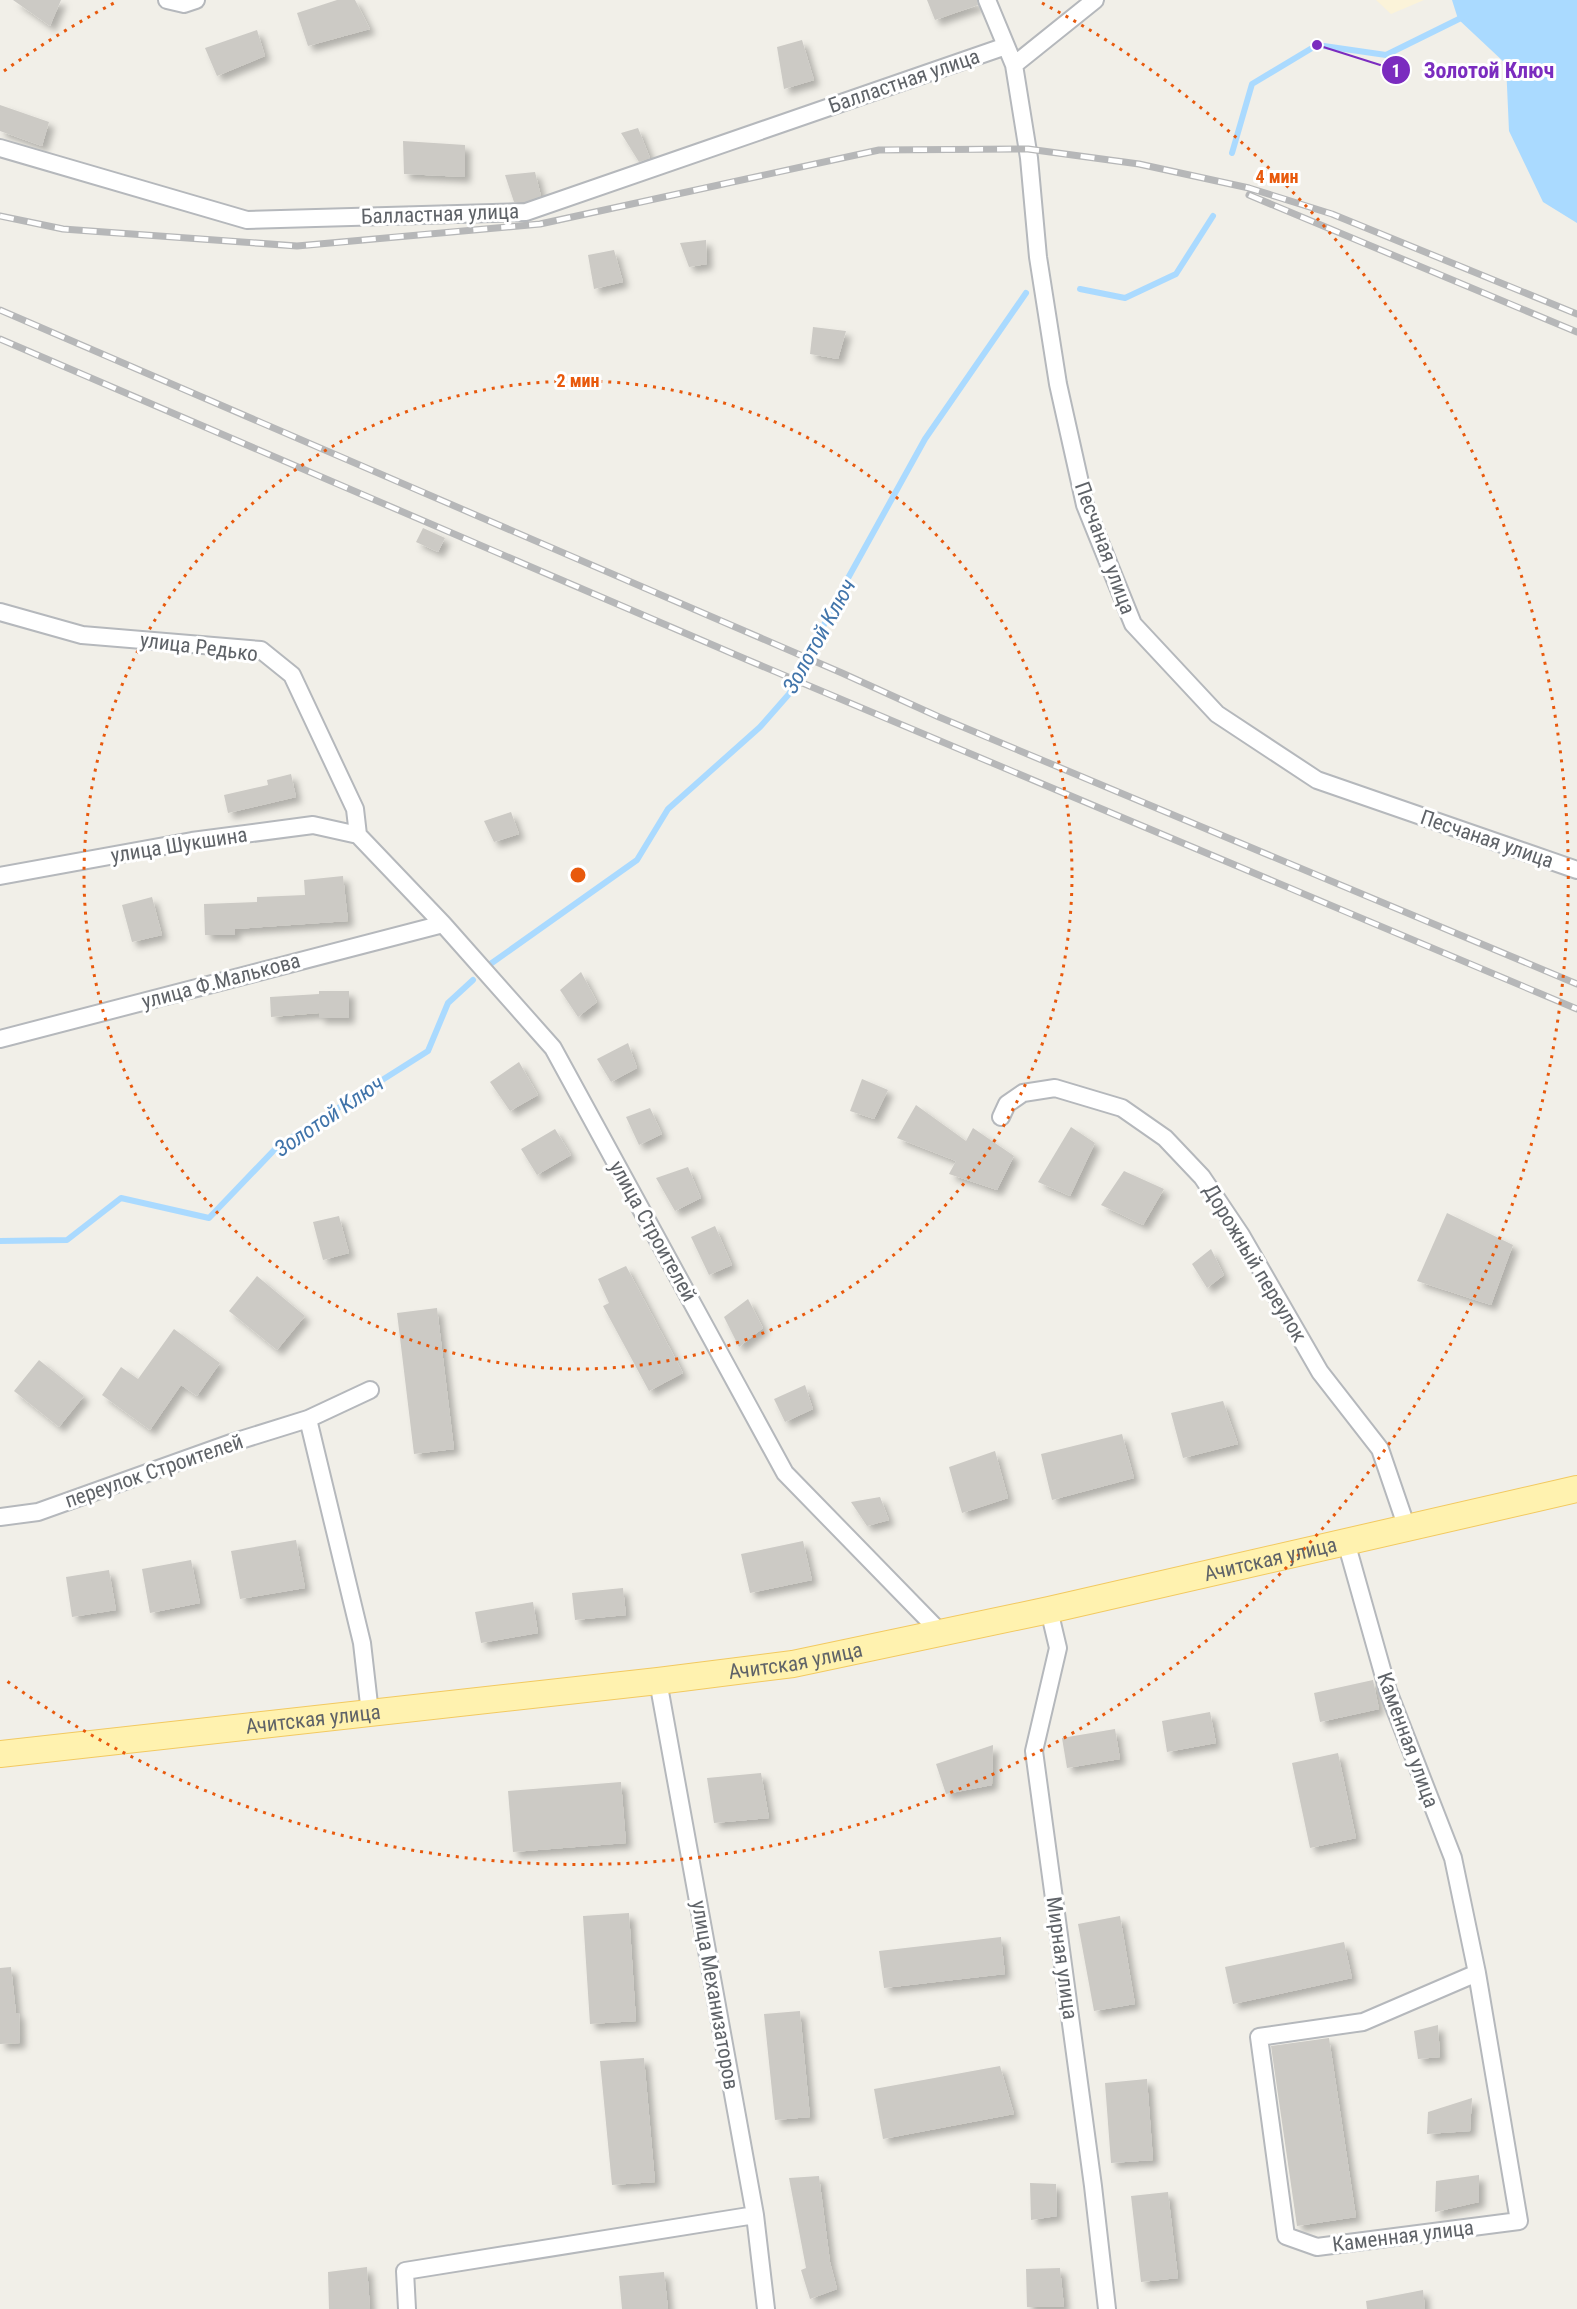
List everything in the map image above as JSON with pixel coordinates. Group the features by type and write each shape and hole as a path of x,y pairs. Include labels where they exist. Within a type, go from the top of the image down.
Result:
{"main road":[{"name":"Ачитская улица","path":"0,1754 657,1682 793,1664 1049,1610 1577,1489"}],"street":[{"path":"167,0 183,4 196,0"},
{"name":"Песчаная улица","path":"987,0 1014,65 1029,158 1038,257 1058,384 1085,505 1134,624 1217,714 1317,780 1577,870"},
{"path":"1014,65 1095,0"},
{"name":"Балластная улица","path":"0,148 247,220 526,212 1006,46"},
{"name":"улица Редько","path":"0,612 82,635 261,650 292,675 355,809 358,835"},
{"name":"улица Шукшина","path":"0,876 192,841 313,825 358,835"},
{"name":"улица Строителей","path":"358,835 443,924 553,1048 785,1473 941,1633"},
{"name":"улица Ф.Малькова","path":"0,1039 443,924"},
{"name":"Дорожный переулок","path":"1001,1117 1007,1104 1023,1094 1055,1088 1122,1108 1165,1138 1202,1177 1241,1235 1320,1372 1380,1449 1407,1528"},
{"name":"переулок Строителей","path":"0,1517 38,1512 231,1443 308,1419 370,1390"},
{"path":"308,1419 362,1643 370,1713"},
{"name":"Каменная улица","path":"1346,1542 1388,1691 1452,1858 1477,1973 1519,2222 1317,2247 1286,2236 1259,2037 1363,2022 1477,1973"},
{"name":"Мирная улица","path":"1049,1610 1058,1648 1034,1751 1093,2186 1107,2309"},
{"name":"улица Механизаторов","path":"657,1682 755,2215 766,2309"},
{"path":"407,2309 405,2271 755,2215"}],"sand":[{"path":"1376,0 1424,0 1391,14"}],"water":[{"path":"1452,0 1577,0 1577,223 1543,202 1509,131 1506,64 1458,19"}],"building":[{"path":"13,0 61,0 50,26"},
{"path":"337,0 355,0 370,29 308,46 297,13"},
{"path":"927,0 977,0 978,5 935,20"},
{"path":"257,30 265,56 217,76 205,48"},
{"path":"802,40 814,80 784,89 777,47"},
{"path":"0,105 49,122 42,146 0,131"},
{"path":"638,128 650,158 639,162 621,133"},
{"path":"403,141 465,145 465,177 404,174"},
{"path":"535,172 541,196 524,202 514,202 505,175"},
{"path":"706,240 707,264 689,267 680,243"},
{"path":"614,250 623,282 594,289 588,255"},
{"path":"813,327 846,331 838,359 810,354"},
{"path":"423,528 445,538 438,552 416,542"},
{"path":"291,774 296,797 228,813 224,795 268,785 267,780"},
{"path":"511,812 519,834 494,842 484,821"},
{"path":"343,876 348,921 235,929 235,935 205,935 204,904 257,902 257,897 305,895 304,880"},
{"path":"152,897 162,935 132,942 122,905"},
{"path":"581,972 597,1002 578,1017 560,990"},
{"path":"319,991 349,991 349,1018 319,1018 319,1013 271,1017 270,997 319,994"},
{"path":"628,1043 637,1068 611,1082 597,1059"},
{"path":"519,1062 538,1095 510,1111 490,1082"},
{"path":"862,1079 888,1090 874,1119 850,1111"},
{"path":"916,1105 966,1141 973,1128 1014,1156 997,1190 949,1174 956,1161 897,1138"},
{"path":"650,1108 662,1134 639,1145 626,1117"},
{"path":"1071,1127 1095,1143 1070,1196 1038,1182"},
{"path":"555,1129 571,1155 537,1175 521,1149"},
{"path":"688,1167 701,1198 675,1211 656,1178"},
{"path":"1124,1171 1164,1189 1143,1225 1101,1205"},
{"path":"1447,1213 1513,1245 1491,1305 1417,1281"},
{"path":"339,1216 349,1253 323,1260 313,1222"},
{"path":"715,1226 732,1265 709,1275 691,1237"},
{"path":"1211,1249 1224,1275 1207,1288 1192,1264"},
{"path":"626,1266 683,1373 649,1391 603,1306 609,1303 598,1279"},
{"path":"257,1276 305,1316 277,1350 229,1311"},
{"path":"748,1299 763,1328 739,1347 724,1317"},
{"path":"437,1308 454,1449 414,1454 397,1313"},
{"path":"174,1329 220,1363 197,1396 181,1385 150,1430 102,1395 121,1367 138,1379"},
{"path":"39,1360 84,1396 59,1427 14,1391"},
{"path":"805,1385 813,1409 785,1422 774,1399"},
{"path":"1223,1401 1238,1444 1183,1458 1171,1413"},
{"path":"1122,1434 1134,1478 1052,1500 1041,1454"},
{"path":"995,1451 1008,1498 962,1513 949,1467"},
{"path":"880,1497 889,1520 867,1526 851,1502"},
{"path":"296,1540 305,1588 240,1599 231,1551"},
{"path":"803,1541 812,1580 750,1593 741,1554"},
{"path":"191,1560 200,1603 150,1613 142,1569"},
{"path":"109,1570 116,1610 72,1617 66,1577"},
{"path":"623,1588 626,1615 575,1620 572,1593"},
{"path":"533,1602 538,1633 481,1643 475,1612"},
{"path":"1373,1680 1379,1709 1320,1722 1314,1693"},
{"path":"1210,1712 1216,1743 1167,1752 1162,1721"},
{"path":"1115,1729 1120,1759 1067,1768 1062,1738"},
{"path":"993,1745 992,1785 946,1794 936,1764"},
{"path":"1338,1753 1356,1838 1310,1848 1292,1763"},
{"path":"761,1773 769,1818 714,1823 707,1778"},
{"path":"621,1782 626,1843 513,1852 508,1791"},
{"path":"629,1913 636,2021 590,2024 583,1916"},
{"path":"1120,1916 1135,2004 1094,2011 1078,1924"},
{"path":"1001,1937 1005,1974 884,1988 879,1951"},
{"path":"1344,1942 1352,1978 1233,2004 1225,1967"},
{"path":"11,1967 16,2013 19,2013 20,2043 0,2044 0,1968"},
{"path":"800,2011 810,2117 775,2120 764,2014"},
{"path":"1438,2025 1440,2057 1418,2059 1414,2031"},
{"path":"1329,2038 1356,2217 1297,2226 1271,2046"},
{"path":"644,2058 655,2182 612,2185 600,2061"},
{"path":"1000,2066 1014,2114 883,2139 874,2089"},
{"path":"1147,2079 1153,2160 1111,2163 1105,2083"},
{"path":"1472,2098 1470,2131 1427,2134 1428,2112"},
{"path":"1479,2175 1479,2202 1435,2212 1436,2181"},
{"path":"819,2176 830,2262 837,2289 810,2299 801,2270 806,2268 789,2178"},
{"path":"1030,2183 1056,2184 1057,2216 1031,2220"},
{"path":"1168,2192 1178,2278 1141,2282 1131,2196"},
{"path":"367,2267 370,2309 329,2309 328,2272"},
{"path":"1060,2268 1064,2307 1027,2307 1026,2269"},
{"path":"664,2272 668,2309 622,2309 619,2276"},
{"path":"1423,2290 1425,2309 1367,2309 1366,2301"}],"waterway":[{"name":"Золотой Ключ","path":"1232,153 1252,84 1317,45 1386,55 1465,16"},
{"name":"Золотой Ключ","path":"1080,289 1125,298 1176,274 1213,216"},
{"name":"Золотой Ключ","path":"489,965 637,860 668,809 760,727 789,694 842,589 925,439 1026,293"},
{"name":"Золотой Ключ","path":"0,1241 67,1240 121,1198 209,1218 278,1146 428,1051 448,1003 473,980"}],"railway":[{"path":"0,216 63,229 297,246 540,224 879,150 1028,149 1139,164 1249,188 1332,214 1577,314"},
{"path":"1249,195 1577,332"},
{"path":"0,310 939,717 1577,984"},
{"path":"0,339 743,658 1577,1009"}],"place":[{"name":"Золотой Ключ","path":"1317,45"}]}
